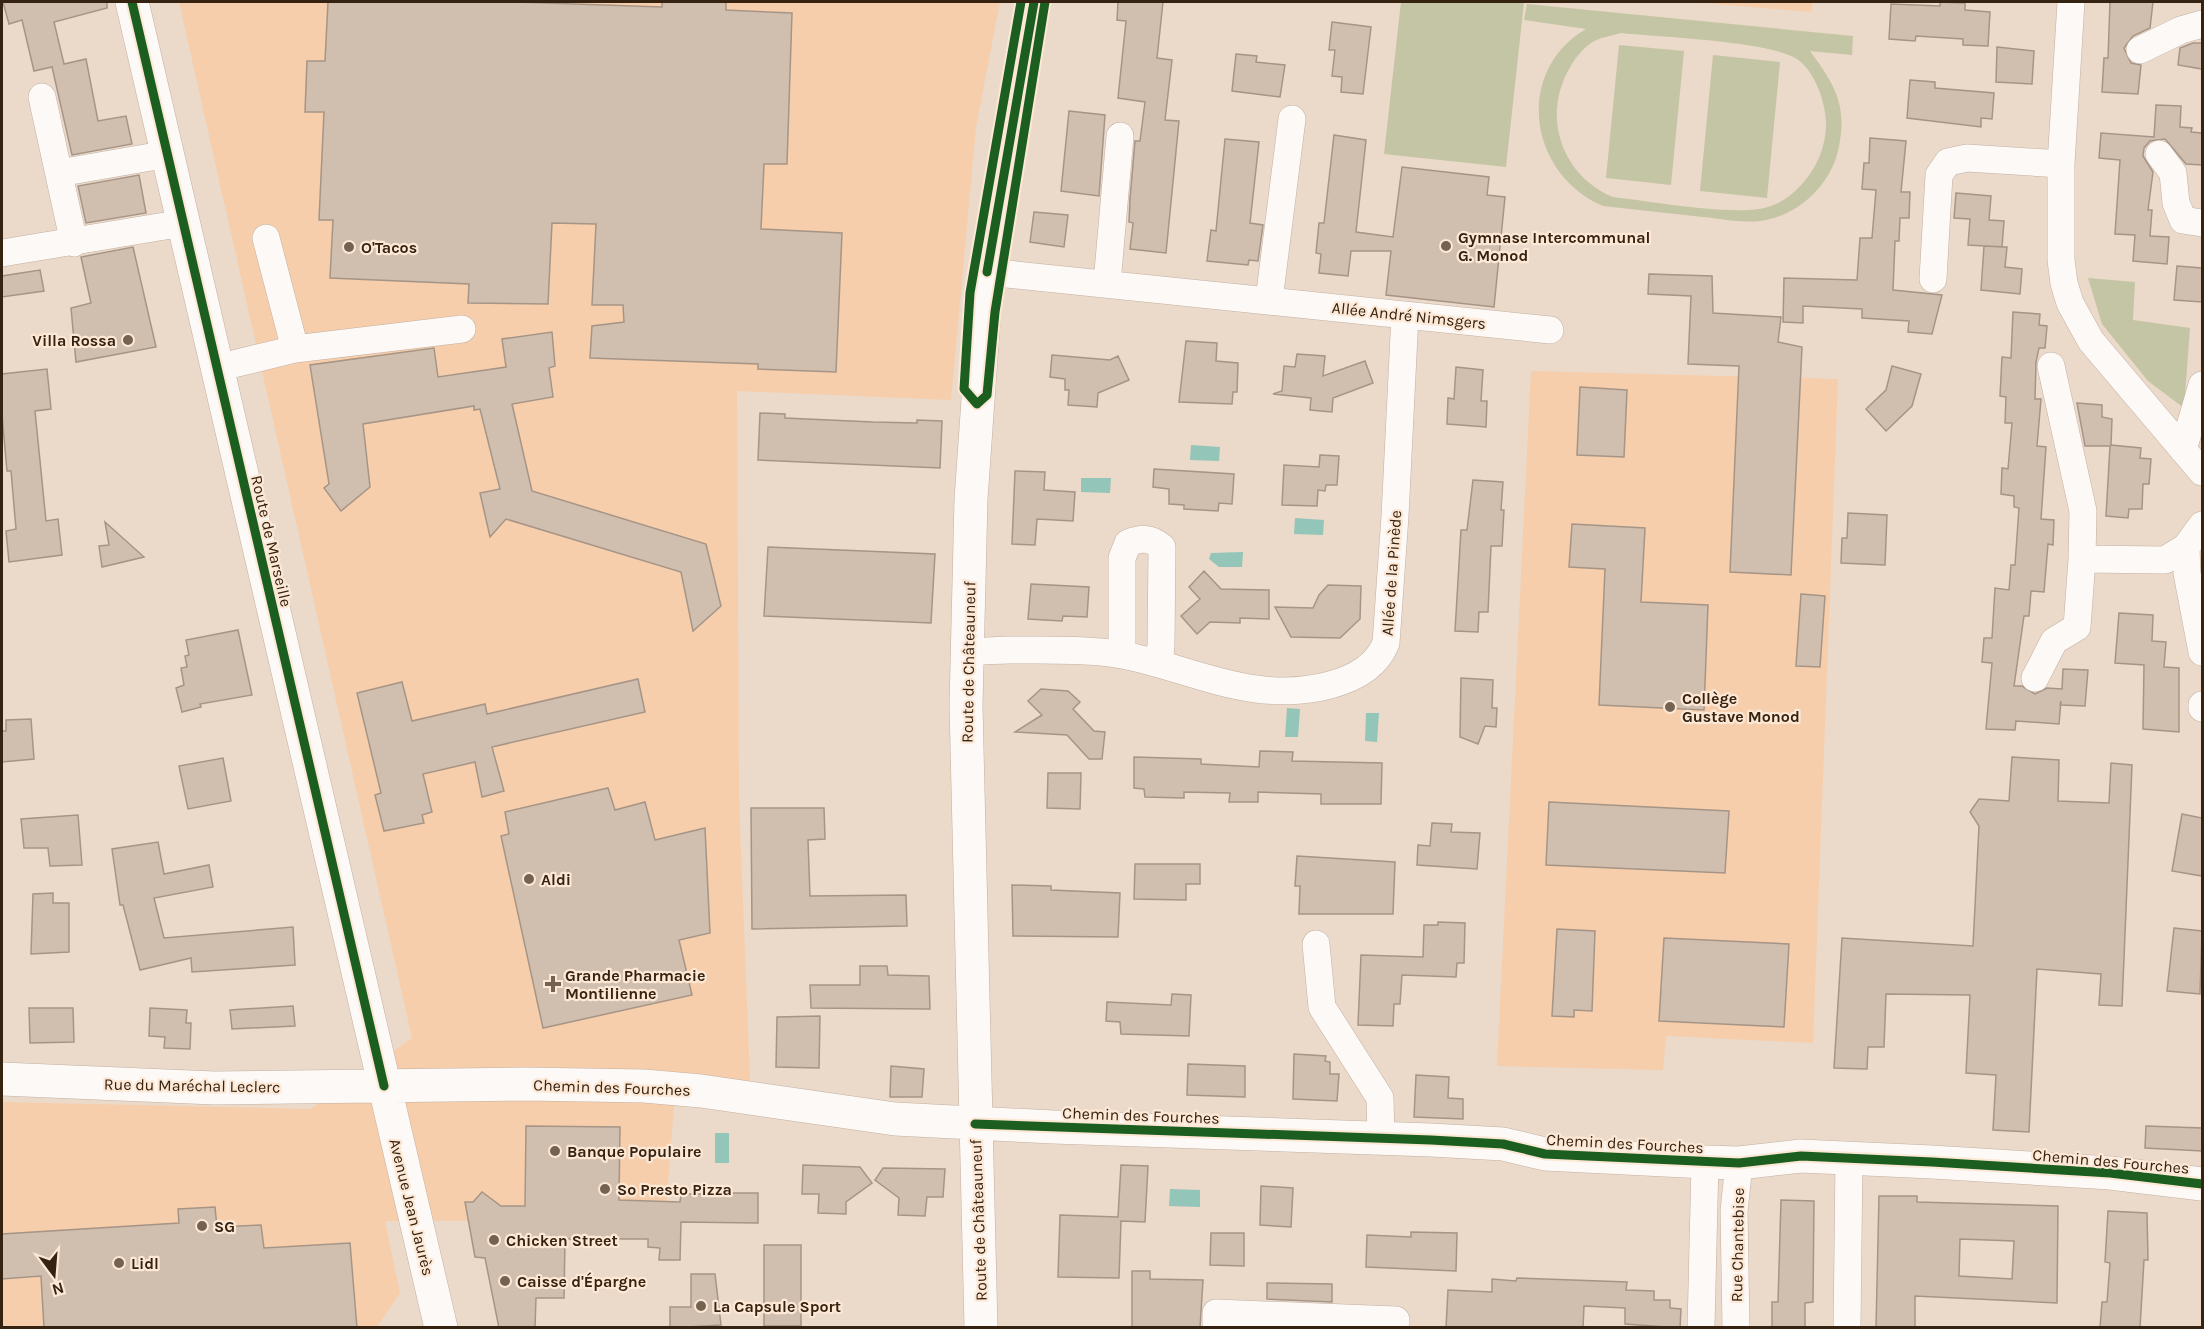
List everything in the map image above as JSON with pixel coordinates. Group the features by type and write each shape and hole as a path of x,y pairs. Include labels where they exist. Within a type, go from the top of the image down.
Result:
{"main road":[{"name":"Route de Marseille","path":"132,2 384,1086"},
{"name":"Route de Châteauneuf","path":"981,1328 966,706 971,499 987,272 1034,2"},
{"name":"Rue du Maréchal Leclerc","path":"2,1079 214,1088 384,1086"},
{"name":"Chemin des Fourches","path":"384,1086 525,1084 644,1086 701,1091 895,1119 1503,1144 1545,1154 1705,1162 1739,1163 1802,1156 2110,1173 2202,1184"},
{"name":"Avenue Jean Jaurès","path":"384,1086 441,1328"}],"street":[{"path":"2071,2 2061,164 2061,260 2064,283 2070,303 2091,340 2202,472"},
{"path":"2140,50 2181,30 2202,24"},
{"path":"42,97 74,243"},
{"path":"1269,300 1292,119"},
{"path":"1107,283 1120,136"},
{"path":"59,173 168,154"},
{"path":"2159,154 2173,173 2176,203 2183,220 2202,223"},
{"path":"1933,279 1939,176 1948,162 1967,158 2061,164"},
{"path":"2,253 74,243 183,223"},
{"path":"266,237 295,349"},
{"name":"Allée André Nimsgers","path":"987,272 1550,330"},
{"name":"Allée de la Pinède","path":"968,651 1062,650 1122,655 1256,690 1290,690 1330,684 1356,676 1367,668 1383,651 1386,644 1405,315"},
{"path":"217,368 295,349 462,329"},
{"path":"2035,678 2054,641 2077,627 2082,559 2083,511 2051,366"},
{"path":"2183,450 2202,385"},
{"path":"2082,559 2165,560 2186,547 2202,525"},
{"path":"1122,655 1122,558 1128,543 1142,538 1155,541 1162,547 1159,664"},
{"path":"2186,547 2187,573 2202,652"},
{"path":"1316,944 1322,1007 1380,1098 1381,1139"},
{"path":"1846,1328 1850,1159"},
{"path":"1701,1328 1705,1162"},
{"name":"Rue Chantebise","path":"1736,1328 1734,1211 1739,1163"},
{"path":"1216,1328 1216,1313 1396,1320 1396,1328"}],"shaded area":[{"path":"179,2 1000,2 976,127 951,400 737,391 739,800 750,1081 674,1107 665,1220 385,1221 400,1293 377,1327 2,1328 2,1102 310,1109 412,1038"},
{"path":"1692,2 1813,2 1811,12"},
{"name":"Collège Gustave Monod","path":"1531,371 1838,379 1813,1043 1666,1036 1663,1070 1497,1066"}],"green space":[{"path":"1401,2 1524,2 1506,167 1384,154"},
{"path":"1527,4 1853,36 1852,55 1810,51 1827,75 1838,98 1841,136 1834,163 1828,175 1811,196 1790,211 1766,220 1734,221 1603,206 1578,191 1559,171 1546,147 1539,121 1540,95 1548,70 1563,47 1586,29 1524,20","holes":["1621,33 1739,44 1783,53 1797,59 1814,79 1824,107 1826,124 1824,142 1812,171 1789,196 1771,206 1757,209 1738,210 1671,205 1613,197 1596,188 1570,161 1562,144 1557,108 1560,89 1572,63 1581,52 1591,43"]},
{"path":"1619,45 1684,51 1671,185 1606,178"},
{"path":"1713,55 1780,62 1767,198 1700,191"},
{"path":"2088,278 2135,282 2133,320 2190,328 2184,408 2148,381 2102,324"}],"water":[{"path":"1191,445 1220,447 1219,461 1190,460"},
{"path":"1081,478 1111,478 1110,493 1081,492"},
{"path":"1295,518 1324,520 1323,535 1294,534"},
{"path":"1243,552 1242,567 1219,567 1209,559 1211,553"},
{"path":"1287,708 1300,709 1298,737 1285,737"},
{"path":"1366,713 1379,713 1377,742 1365,741"},
{"path":"715,1133 729,1133 729,1163 715,1163"},
{"path":"1170,1189 1200,1190 1200,1207 1169,1206"}],"building":[{"path":"3,2 107,2 107,8 54,22 64,64 86,59 98,121 126,116 132,144 72,155 52,67 34,71 22,20 9,24"},
{"path":"328,2 516,2 662,7 662,2 726,2 726,10 792,13 787,164 764,164 761,229 842,233 836,372 758,369 758,364 590,358 592,326 624,322 623,305 592,305 596,224 552,223 548,304 468,303 469,284 330,278 333,220 319,220 324,112 305,112 307,61 325,61"},
{"path":"1118,2 1163,2 1157,58 1172,60 1165,120 1179,121 1166,253 1130,249 1133,223 1129,222 1130,199 1135,141 1140,141 1145,102 1118,98 1126,21 1117,20"},
{"path":"1940,2 1965,3 1965,10 1990,12 1988,46 1963,45 1963,39 1916,36 1915,41 1889,39 1891,4 1940,6"},
{"path":"2110,2 2153,2 2150,28 2133,36 2124,48 2131,63 2141,65 2138,94 2102,92 2104,58 2108,58"},
{"path":"1332,22 1371,27 1363,94 1341,92 1342,77 1332,76 1335,50 1329,50"},
{"path":"2193,43 2202,43 2202,69 2178,65 2180,48"},
{"path":"1997,47 2034,51 2032,84 1996,82"},
{"path":"1236,54 1257,56 1256,62 1285,65 1280,97 1232,91"},
{"path":"1910,80 1935,82 1935,88 1994,93 1992,119 1981,118 1981,127 1907,118"},
{"path":"2156,105 2181,106 2180,127 2192,128 2191,132 2202,133 2202,165 2186,164 2165,139 2150,141 2144,148 2143,156 2153,172 2148,210 2152,210 2150,236 2169,237 2167,264 2133,261 2135,235 2115,234 2120,160 2099,158 2101,133 2154,137"},
{"path":"1069,111 1105,115 1099,196 1061,191"},
{"name":"Gymnase Intercommunal G. Monod","path":"1334,135 1366,140 1356,232 1393,237 1402,167 1489,177 1487,195 1505,197 1494,307 1386,295 1391,251 1351,251 1348,276 1319,273 1321,254 1316,253 1319,223 1324,223"},
{"path":"1870,138 1906,141 1901,192 1910,192 1909,218 1900,218 1899,241 1895,241 1893,290 1942,295 1932,334 1908,332 1909,321 1862,318 1862,309 1803,306 1803,323 1783,322 1784,278 1857,280 1860,238 1872,238 1876,190 1862,189 1864,163 1869,163"},
{"path":"1225,139 1259,142 1250,223 1263,225 1258,261 1249,260 1248,265 1207,261 1211,230 1216,231"},
{"path":"139,175 146,213 86,223 78,186"},
{"path":"1956,193 1991,196 1989,220 2004,221 2002,247 1968,245 1970,219 1954,218"},
{"path":"1034,212 1068,215 1064,247 1030,242"},
{"path":"1984,246 2007,247 2005,267 2022,269 2020,294 1981,290"},
{"path":"133,247 156,347 76,362 71,308 91,303 81,257"},
{"path":"2177,266 2202,268 2202,302 2174,300"},
{"path":"40,270 44,291 2,297 2,276"},
{"path":"1649,274 1712,276 1713,313 1781,317 1778,342 1802,347 1791,575 1730,572 1739,366 1688,364 1691,296 1648,294"},
{"path":"2013,312 2040,314 2039,325 2047,326 2045,348 2039,348 2036,362 2035,399 2041,399 2037,446 2046,447 2041,519 2054,520 2053,545 2048,544 2044,592 2031,591 2029,616 2024,616 2014,686 2022,686 2035,694 2047,688 2062,689 2063,669 2088,670 2085,706 2061,705 2059,724 2016,721 2015,730 1986,729 1992,663 1982,662 1984,638 1992,638 1995,588 2009,590 2011,565 2015,565 2019,508 2014,507 2014,496 2001,494 2002,468 2008,469 2012,423 2005,423 2006,397 2000,396 2002,357 2011,358"},
{"path":"552,332 555,366 549,368 553,397 512,404 532,491 706,544 721,606 693,631 681,572 506,519 490,537 480,493 500,489 480,409 474,410 474,406 363,424 370,487 341,511 324,488 329,484 310,365 434,348 438,377 506,367 502,339"},
{"path":"1186,341 1217,343 1216,361 1238,363 1237,392 1233,392 1232,404 1179,402"},
{"path":"1297,354 1325,356 1323,376 1365,361 1373,383 1333,398 1332,412 1310,410 1311,398 1273,394 1282,391 1284,366 1295,367"},
{"path":"1052,355 1110,360 1118,356 1129,380 1098,393 1097,407 1068,405 1069,390 1065,390 1065,379 1050,377"},
{"path":"1892,366 1921,374 1912,406 1886,431 1866,409 1886,390"},
{"path":"1456,367 1483,370 1481,401 1487,401 1486,427 1447,424 1448,398 1454,399"},
{"path":"47,369 51,409 35,411 46,521 58,519 62,555 9,562 6,531 16,529 11,471 7,471 2,415 2,374"},
{"path":"1580,387 1627,390 1624,457 1577,455"},
{"path":"2077,403 2102,405 2102,417 2112,419 2111,445 2141,448 2140,458 2151,459 2149,484 2143,484 2142,509 2129,509 2128,518 2106,516 2110,446 2085,446"},
{"path":"760,413 785,414 785,418 873,422 942,421 940,468 758,460"},
{"path":"1320,455 1339,456 1337,485 1326,485 1325,491 1318,490 1317,506 1282,505 1284,465 1319,467"},
{"path":"1154,469 1234,474 1232,504 1219,503 1218,511 1184,509 1184,505 1169,504 1169,489 1153,487"},
{"path":"1015,471 1045,472 1044,490 1075,492 1073,521 1037,519 1035,545 1012,544"},
{"path":"1473,480 1503,482 1501,510 1504,510 1502,546 1491,546 1488,612 1479,612 1478,632 1455,631 1461,530 1467,530"},
{"path":"1848,513 1887,515 1885,565 1841,563 1842,538 1847,538"},
{"path":"105,522 144,557 102,567 99,546 109,545"},
{"path":"1572,524 1645,528 1641,602 1708,605 1704,710 1599,705 1605,569 1569,567"},
{"path":"768,547 935,554 931,623 764,616"},
{"path":"1204,571 1221,589 1269,590 1269,619 1240,618 1240,623 1210,622 1197,634 1181,616 1200,599 1189,587"},
{"path":"1031,584 1089,587 1087,617 1063,616 1062,621 1028,619"},
{"path":"1328,585 1361,586 1360,619 1340,638 1291,637 1275,607 1313,608 1319,595"},
{"path":"1801,594 1825,596 1820,667 1796,666"},
{"path":"2119,613 2153,615 2152,641 2166,642 2164,667 2179,668 2179,732 2143,729 2144,665 2115,663"},
{"path":"238,630 252,695 200,704 201,707 182,712 176,688 184,685 181,668 187,667 185,656 189,655 186,640"},
{"path":"1461,678 1493,680 1492,708 1497,708 1496,727 1485,726 1478,744 1460,737"},
{"path":"638,679 645,712 492,747 504,791 482,797 475,762 423,774 432,812 422,815 424,823 384,831 375,795 381,793 357,693 402,682 412,721 485,704 487,714"},
{"path":"1041,689 1068,691 1080,702 1073,709 1094,731 1105,732 1102,759 1089,759 1067,735 1015,732 1042,715 1028,701"},
{"path":"31,719 34,759 2,762 2,731 6,731 6,720"},
{"path":"1260,751 1293,752 1292,761 1382,763 1381,804 1321,804 1321,794 1258,792 1258,802 1229,802 1230,793 1184,792 1184,798 1145,797 1144,789 1134,788 1134,757 1201,759 1201,764 1259,767"},
{"path":"2012,757 2059,760 2058,801 2109,803 2111,763 2132,765 2122,1006 2099,1005 2101,974 2037,969 2029,1132 1993,1130 1996,1075 1966,1073 1970,995 1886,994 1884,1047 1868,1047 1867,1069 1834,1068 1842,938 1973,946 1979,826 1970,812 1979,799 2009,801"},
{"path":"223,758 231,801 188,809 179,766"},
{"path":"1048,773 1081,773 1080,809 1047,808"},
{"path":"608,788 615,810 645,802 655,840 705,828 710,933 679,940 692,995 543,1028 501,836 509,834 505,812"},
{"path":"1549,802 1729,811 1725,873 1546,865"},
{"path":"751,808 824,808 825,839 808,840 810,896 906,895 907,926 752,929"},
{"path":"2182,814 2202,818 2202,876 2172,871"},
{"path":"78,815 82,865 50,866 48,848 24,848 21,819"},
{"path":"1432,823 1452,824 1451,832 1480,833 1477,869 1417,865 1418,845 1430,846"},
{"path":"158,842 164,874 209,865 213,887 154,898 164,938 293,927 295,965 192,972 191,958 140,970 123,905 120,905 112,849"},
{"path":"1297,856 1395,862 1393,914 1299,914 1300,886 1295,886"},
{"path":"1135,864 1200,864 1200,884 1186,884 1186,900 1134,899"},
{"path":"1012,885 1051,886 1051,890 1120,893 1118,937 1013,936"},
{"path":"53,893 53,903 69,903 69,952 31,954 33,894"},
{"path":"1438,922 1465,923 1464,963 1457,963 1456,977 1402,975 1400,1004 1394,1004 1393,1026 1358,1025 1361,955 1423,957 1424,925 1438,925"},
{"path":"2174,928 2202,931 2200,994 2167,991"},
{"path":"1557,929 1595,931 1592,1011 1574,1010 1574,1017 1552,1016"},
{"path":"1664,938 1789,944 1784,1027 1659,1021"},
{"path":"860,966 887,966 888,975 929,976 930,1009 811,1008 810,985 860,985"},
{"path":"1172,994 1191,995 1189,1036 1121,1034 1120,1022 1106,1021 1107,1002 1171,1005"},
{"path":"293,1006 295,1026 232,1029 230,1010"},
{"path":"29,1008 73,1008 74,1042 30,1043"},
{"path":"150,1008 187,1010 186,1023 191,1023 190,1049 164,1048 165,1037 149,1036"},
{"path":"820,1016 819,1068 776,1067 777,1017"},
{"path":"1294,1054 1326,1056 1325,1061 1330,1062 1330,1074 1339,1074 1337,1101 1293,1099"},
{"path":"1188,1064 1245,1066 1245,1097 1187,1095"},
{"path":"891,1066 924,1069 922,1097 890,1097"},
{"path":"1416,1075 1449,1077 1448,1098 1463,1099 1463,1119 1414,1117"},
{"path":"526,1126 620,1127 619,1200 680,1202 681,1194 711,1194 711,1187 730,1187 729,1193 758,1193 758,1223 681,1222 680,1260 659,1260 660,1248 648,1247 648,1239 565,1239 564,1298 536,1298 535,1328 499,1328 485,1258 475,1257 465,1202 473,1202 482,1192 501,1206 525,1206"},
{"path":"2146,1126 2202,1128 2202,1151 2145,1148"},
{"path":"803,1165 860,1167 872,1183 846,1202 846,1214 818,1213 819,1194 802,1194"},
{"path":"1121,1165 1148,1166 1145,1222 1121,1221 1119,1278 1058,1277 1060,1215 1118,1217"},
{"path":"883,1168 945,1169 943,1197 927,1197 925,1216 898,1215 899,1198 875,1180"},
{"path":"1261,1186 1293,1188 1291,1227 1260,1225"},
{"path":"1879,1196 1917,1196 1917,1202 2058,1206 2057,1303 1915,1296 1915,1328 1876,1328","holes":["1960,1239 2014,1241 2012,1279 1959,1276"]},
{"path":"1781,1200 1814,1201 1813,1302 1805,1303 1805,1328 1772,1328 1772,1302 1778,1302"},
{"path":"215,1207 217,1227 261,1225 264,1248 350,1243 357,1328 44,1328 41,1276 2,1279 2,1234 179,1223 178,1209"},
{"path":"2108,1211 2147,1213 2148,1260 2144,1260 2140,1328 2100,1328 2102,1302 2107,1302 2110,1263 2105,1262"},
{"path":"1411,1232 1457,1233 1456,1271 1366,1267 1367,1235 1411,1237"},
{"path":"1211,1233 1244,1233 1244,1266 1210,1265"},
{"path":"764,1245 801,1245 801,1326 764,1326"},
{"path":"1132,1271 1150,1271 1150,1279 1203,1280 1200,1328 1132,1328"},
{"path":"691,1274 715,1274 721,1325 670,1328 670,1307 691,1307"},
{"path":"1517,1278 1627,1282 1626,1290 1654,1291 1654,1300 1670,1300 1670,1308 1681,1309 1680,1328 1625,1324 1625,1308 1584,1306 1583,1328 1446,1328 1448,1290 1492,1292 1492,1279 1516,1281"},
{"path":"1267,1283 1332,1284 1332,1302 1267,1299"}],"cycle path":[{"path":"132,2 384,1086"},
{"path":"1021,2 970,293 964,389 977,404 987,395 995,312 1045,2"},
{"path":"987,272 1034,2"},
{"path":"975,1124 1431,1140 1503,1144 1545,1154 1739,1163 1801,1156 1932,1162 2110,1173 2202,1184"}],"place":[{"name":"Gymnase Intercommunal G. Monod","path":"1446,246"},
{"name":"O'Tacos","path":"349,247"},
{"name":"Villa Rossa","path":"128,340"},
{"name":"Collège Gustave Monod","path":"1670,707"},
{"name":"Aldi","path":"529,879"},
{"name":"Grande Pharmacie Montilienne","path":"553,984"},
{"name":"Banque Populaire","path":"555,1151"},
{"name":"So Presto Pizza","path":"605,1189"},
{"name":"SG","path":"202,1226"},
{"name":"Chicken Street","path":"494,1240"},
{"name":"Lidl","path":"119,1263"},
{"name":"Caisse d'Épargne","path":"505,1281"},
{"name":"La Capsule Sport","path":"701,1306"}]}
